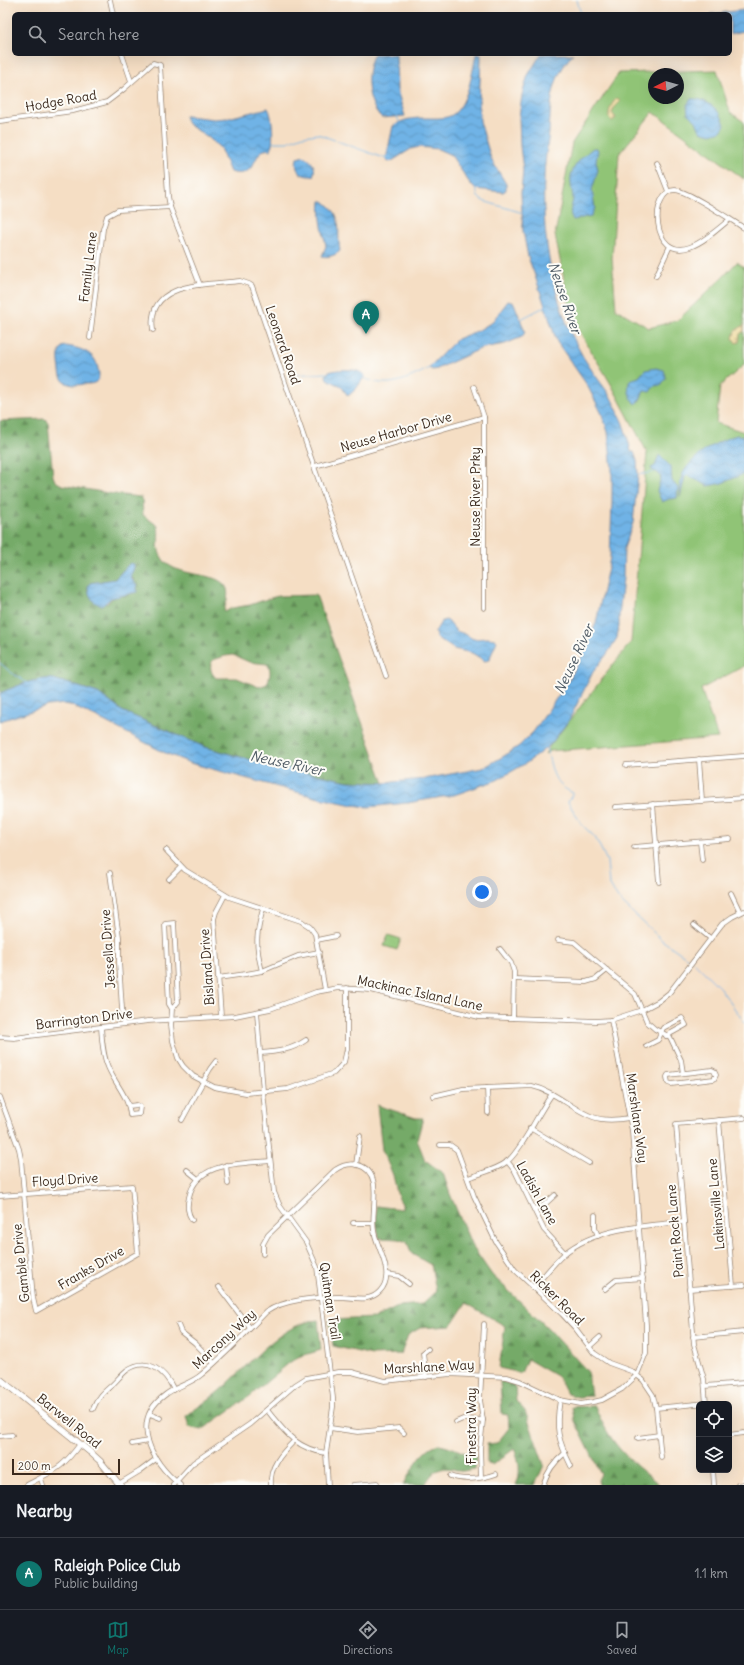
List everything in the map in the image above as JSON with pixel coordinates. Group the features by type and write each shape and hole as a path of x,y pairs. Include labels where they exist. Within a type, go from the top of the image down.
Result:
{"street":[{"path":"110,0 113,12"},
{"path":"123,56 132,81"},
{"name":"Hodge Road","path":"0,121 94,106 107,102 153,63 160,65 170,207"},
{"path":"657,163 668,192"},
{"path":"730,219 691,247 680,249 670,246 662,238 658,223 661,201 668,192 676,190 684,192 730,219 744,228"},
{"path":"170,207 200,285"},
{"name":"Family Lane","path":"90,338 103,229 107,216 118,210 170,207"},
{"path":"656,276 670,246"},
{"name":"Leonard Road","path":"153,330 151,320 155,309 161,300 168,294 179,289 200,285 240,281 252,286 386,676"},
{"name":"Neuse River Prky","path":"474,388 484,417 484,608"},
{"name":"Neuse Harbor Drive","path":"315,466 484,417"},
{"path":"626,765 744,756"},
{"path":"699,759 702,800"},
{"path":"615,807 744,798"},
{"path":"653,804 659,882"},
{"path":"634,847 730,839"},
{"path":"700,842 702,860"},
{"path":"166,850 181,867 225,895 306,924 313,930 317,940 325,990"},
{"path":"169,879 181,867"},
{"name":"Jessella Drive","path":"110,873 118,924 123,1024"},
{"path":"731,893 742,911"},
{"name":"Bisland Drive","path":"220,1016 214,919 225,895"},
{"path":"262,971 257,949 256,936 263,908"},
{"name":"Mackinac Island Lane","path":"172,1019 257,1012 281,1005 308,994 325,990 347,988 371,990 471,1016 611,1020 642,1010 659,1002 669,993 722,924 742,911"},
{"path":"172,1009 178,1002 174,923 164,924 169,1004 172,1009 173,1041 178,1058 189,1072 203,1082 214,1087 246,1093 288,1089 329,1075 342,1066 346,1057 347,1049 347,988"},
{"path":"694,925 710,938"},
{"path":"317,940 336,936"},
{"path":"558,940 574,942 635,994 647,1022 661,1033 670,1037 682,1060 683,1073"},
{"path":"500,949 511,963 514,972 513,1018"},
{"path":"218,978 262,971 298,956 319,952"},
{"path":"515,979 589,981 599,978 607,970"},
{"name":"Quitman Trail","path":"257,1012 263,1092 274,1192 280,1206 306,1242 313,1255 318,1272 322,1298 334,1402 326,1453 328,1485"},
{"path":"646,1046 658,1040 663,1028 682,1018 686,1025 666,1036"},
{"name":"Barrington Drive","path":"0,1037 14,1038 172,1019"},
{"name":"Marshlane Way","path":"174,1483 193,1463 267,1410 301,1380 314,1375 352,1372 385,1381 450,1374 506,1377 520,1381 560,1400 581,1404 602,1400 622,1389 637,1375 642,1364 647,1343 643,1278 629,1118 611,1020"},
{"path":"101,1027 106,1062 130,1106 130,1115 139,1114 140,1107 137,1105 130,1106"},
{"path":"260,1054 284,1051 297,1046 306,1040"},
{"path":"182,1120 216,1062"},
{"path":"712,1070 714,1071 716,1077 714,1079 668,1083 668,1075 683,1073 712,1070"},
{"path":"433,1096 463,1089 532,1086 543,1089 594,1117 610,1120 629,1118"},
{"path":"487,1088 488,1112"},
{"path":"468,1178 497,1167 507,1161 518,1148 552,1094"},
{"name":"Gamble Drive","path":"0,1096 19,1149 33,1298 36,1311"},
{"name":"Paint Rock Lane","path":"706,1401 705,1386 693,1337 676,1124 744,1118"},
{"name":"Lakinsville Lane","path":"719,1120 733,1286"},
{"path":"530,1128 589,1164"},
{"path":"356,1165 360,1136"},
{"name":"Ricker Road","path":"440,1145 450,1145 457,1150 487,1222 506,1258 515,1270 571,1324 594,1353 610,1363 632,1371 643,1380 653,1395 656,1408 661,1457"},
{"path":"192,1220 188,1214 187,1206 190,1193 198,1179 210,1170 226,1165 270,1161"},
{"name":"Ladish Lane","path":"507,1161 515,1171 544,1230 565,1253"},
{"path":"226,1165 228,1184"},
{"path":"263,1254 263,1244 268,1234 335,1170 344,1165 361,1166 369,1173 374,1184 374,1235 387,1274 400,1276 409,1284"},
{"path":"187,1170 198,1179"},
{"name":"Floyd Drive","path":"0,1196 132,1186"},
{"name":"Franks Drive","path":"36,1311 138,1253 132,1186"},
{"path":"534,1210 544,1205 555,1195"},
{"path":"595,1215 595,1228 598,1236"},
{"path":"533,1288 565,1253 578,1244 627,1227 684,1222"},
{"path":"353,1223 373,1223"},
{"name":"Marcony Way","path":"180,1485 174,1483 156,1459 148,1441 147,1428 150,1414 159,1400 196,1378 273,1308 286,1303 322,1298 372,1298 383,1287 387,1274"},
{"path":"605,1289 616,1280 643,1278"},
{"path":"689,1289 744,1285"},
{"path":"219,1287 250,1328"},
{"name":"Finestra Way","path":"481,1477 480,1449 483,1420 480,1400 480,1375 484,1324"},
{"path":"178,1326 181,1332 195,1343 214,1362"},
{"path":"693,1337 744,1332"},
{"path":"589,1347 600,1337"},
{"path":"426,1377 423,1353 428,1349"},
{"path":"93,1409 99,1397 126,1371 135,1367 144,1365 159,1369 168,1378 174,1390"},
{"name":"Barwell Road","path":"0,1379 100,1460 118,1485"},
{"path":"705,1386 744,1383"},
{"path":"560,1400 557,1416 557,1431 565,1453 572,1466"},
{"path":"656,1408 696,1405"},
{"path":"267,1410 294,1441 306,1449 326,1453"},
{"path":"150,1414 160,1418"},
{"path":"456,1422 463,1419 483,1420"},
{"path":"330,1428 358,1432 399,1428 404,1433"},
{"path":"732,1434 744,1433"},
{"path":"0,1436 12,1435"},
{"path":"638,1438 659,1435"},
{"path":"132,1444 148,1441"},
{"path":"271,1485 272,1472 275,1464 294,1441"},
{"path":"27,1485 54,1472 66,1462 80,1444"},
{"path":"543,1485 546,1476 556,1460 565,1453"},
{"path":"118,1485 156,1459"},
{"path":"713,1473 714,1485"},
{"path":"450,1476 458,1479 496,1474"},
{"path":"41,1479 44,1485"},
{"path":"353,1485 377,1483"},
{"path":"738,1485 744,1484"}],"green space":[{"path":"717,70 730,112 744,122 744,179 653,112 619,154 612,258 616,309 649,328 678,320 737,262 744,267 744,365 720,386 716,423 744,432 744,666 701,689 718,738 550,751 545,754 551,744 631,642 647,452 611,384 572,319 555,235 572,143 619,73 648,72 648,104 684,104 684,71"},
{"path":"45,419 48,422 53,476 55,481 62,485 142,498 143,515 158,526 159,549 161,556 167,563 175,568 185,572 206,576 223,583 228,592 224,610 225,612 232,608 250,605 278,596 316,595 384,783 348,781 262,763 205,747 122,711 98,693 54,679 40,679 0,693 0,421","holes":["130,563 134,568 131,575 135,583 134,593 112,598 107,604 88,592 88,586 90,583 115,579","233,655 249,662 267,664 270,668 267,684 259,687 237,678 216,678 212,674 211,669 213,660"]},
{"path":"388,935 401,939 397,950 384,946"},
{"path":"377,1105 416,1118 423,1118 417,1140 425,1160 443,1173 450,1194 472,1246 492,1275 548,1328 588,1372 591,1396 578,1397 567,1394 558,1377 527,1359 521,1373 499,1368 505,1326 466,1303 451,1326 420,1328 408,1335 401,1354 372,1355 333,1346 329,1320 375,1318 400,1306 422,1304 436,1291 431,1265 412,1254 407,1242 399,1239 379,1238 376,1222 376,1206 402,1209 402,1204 398,1197 393,1175 382,1150"},
{"path":"318,1320 321,1350 298,1357 289,1363 250,1396 202,1430 189,1427 186,1416 211,1398 268,1345 291,1328"},
{"path":"500,1381 515,1385 516,1401 525,1411 544,1465 535,1485 516,1485 519,1476 519,1467 518,1458 514,1449 492,1465 487,1464 487,1444 497,1443 509,1428 508,1415 502,1414"},
{"path":"595,1406 600,1419 613,1441 629,1459 659,1484 599,1485 598,1480 601,1474 574,1419 572,1407"},
{"path":"439,1444 476,1456 475,1469 458,1471 448,1468 436,1471 425,1485 403,1485 422,1455 433,1446"}],"sand":[{"path":"617,98 620,102 614,108 612,113 616,118 612,121 609,118 609,112 612,104"},
{"path":"744,325 744,331 740,334 739,342 736,343 733,338 735,331"}],"water":[{"path":"744,10 744,31 732,34 732,12 727,12"},
{"path":"373,56 396,56 397,90 405,116 382,118 377,112 368,87 371,61"},
{"path":"476,56 481,56 479,103 480,121 491,159 506,184 506,190 503,192 475,189 451,155 438,149 419,147 411,149 392,161 389,162 386,159 393,126 408,119 444,118 456,112 465,98"},
{"path":"540,56 571,56 560,72 556,81 550,111 545,163 544,218 552,275 562,311 569,329 583,357 610,396 620,416 631,452 634,452 637,461 638,475 633,523 624,548 623,578 617,638 593,672 569,720 551,744 528,762 497,780 454,795 407,803 368,807 315,797 190,763 163,752 70,705 63,704 47,706 0,721 0,693 40,679 54,679 98,693 122,711 205,747 262,763 348,781 384,783 424,779 483,768 519,746 534,731 569,680 582,656 596,623 610,558 612,470 608,432 602,414 587,385 557,342 528,257 523,231 521,193 523,170 519,117 522,95 528,75"},
{"path":"691,99 702,100 717,110 725,125 721,131 711,134 700,131 696,121 688,114 687,105"},
{"path":"268,108 272,128 271,150 265,150 260,153 251,168 246,172 240,173 230,172 220,148 208,137 189,125 185,119 185,116 214,119 228,118"},
{"path":"593,148 597,148 598,151 596,161 598,170 592,190 595,208 591,216 573,220 571,212 573,199 571,183 572,172 577,163"},
{"path":"304,156 313,164 313,176 301,174 297,169 297,158"},
{"path":"321,201 324,201 331,207 337,218 340,251 334,255 324,257 322,256 326,246 321,219"},
{"path":"508,301 514,303 525,332 522,337 505,344 482,348 437,369 433,370 429,368 457,339 479,330 492,322"},
{"path":"66,346 77,348 91,355 97,364 99,378 97,381 91,384 72,385 63,380 60,371 59,355 62,347"},
{"path":"656,368 664,370 666,378 661,385 654,386 650,392 644,391 640,400 635,404 629,393 628,386 630,380 639,377 645,370"},
{"path":"338,370 356,371 365,376 356,389 348,396 341,386 327,379 326,376 328,372"},
{"path":"737,435 744,436 744,474 722,483 708,486 687,475 685,477 680,497 680,482 686,468 706,450 730,437"},
{"path":"659,455 671,467 672,481 678,488 677,498 662,502 657,491 661,477 651,468 655,466"},
{"path":"130,563 134,564 131,575 132,580 137,585 137,592 111,598 102,606 94,601 88,590 90,583 115,579"},
{"path":"445,620 448,621 456,631 473,639 495,639 497,641 489,660 485,661 472,653 454,649 436,637 435,632 441,622"}],"waterway":[{"path":"577,0 580,12"},
{"path":"397,117 399,121"},
{"path":"273,142 287,142 303,136 318,134 381,157 387,157"},
{"path":"476,188 478,197 483,201 523,213"},
{"path":"521,319 546,306"},
{"path":"364,378 382,383 398,382 430,368"},
{"path":"292,375 327,373"},
{"path":"638,475 654,472"},
{"path":"0,663 27,683"},
{"path":"546,748 556,779 566,789 573,793 568,802 582,825 595,837 607,861 609,884 619,900 663,941 692,961"},
{"path":"695,963 720,988 744,1022"}],"place":[{"name":"Raleigh Police Club","path":"366,334"}],"water label":[{"name":"Neuse River","path":"565,298"},
{"name":"Neuse River","path":"574,659"},
{"name":"Neuse River","path":"287,763"}]}
